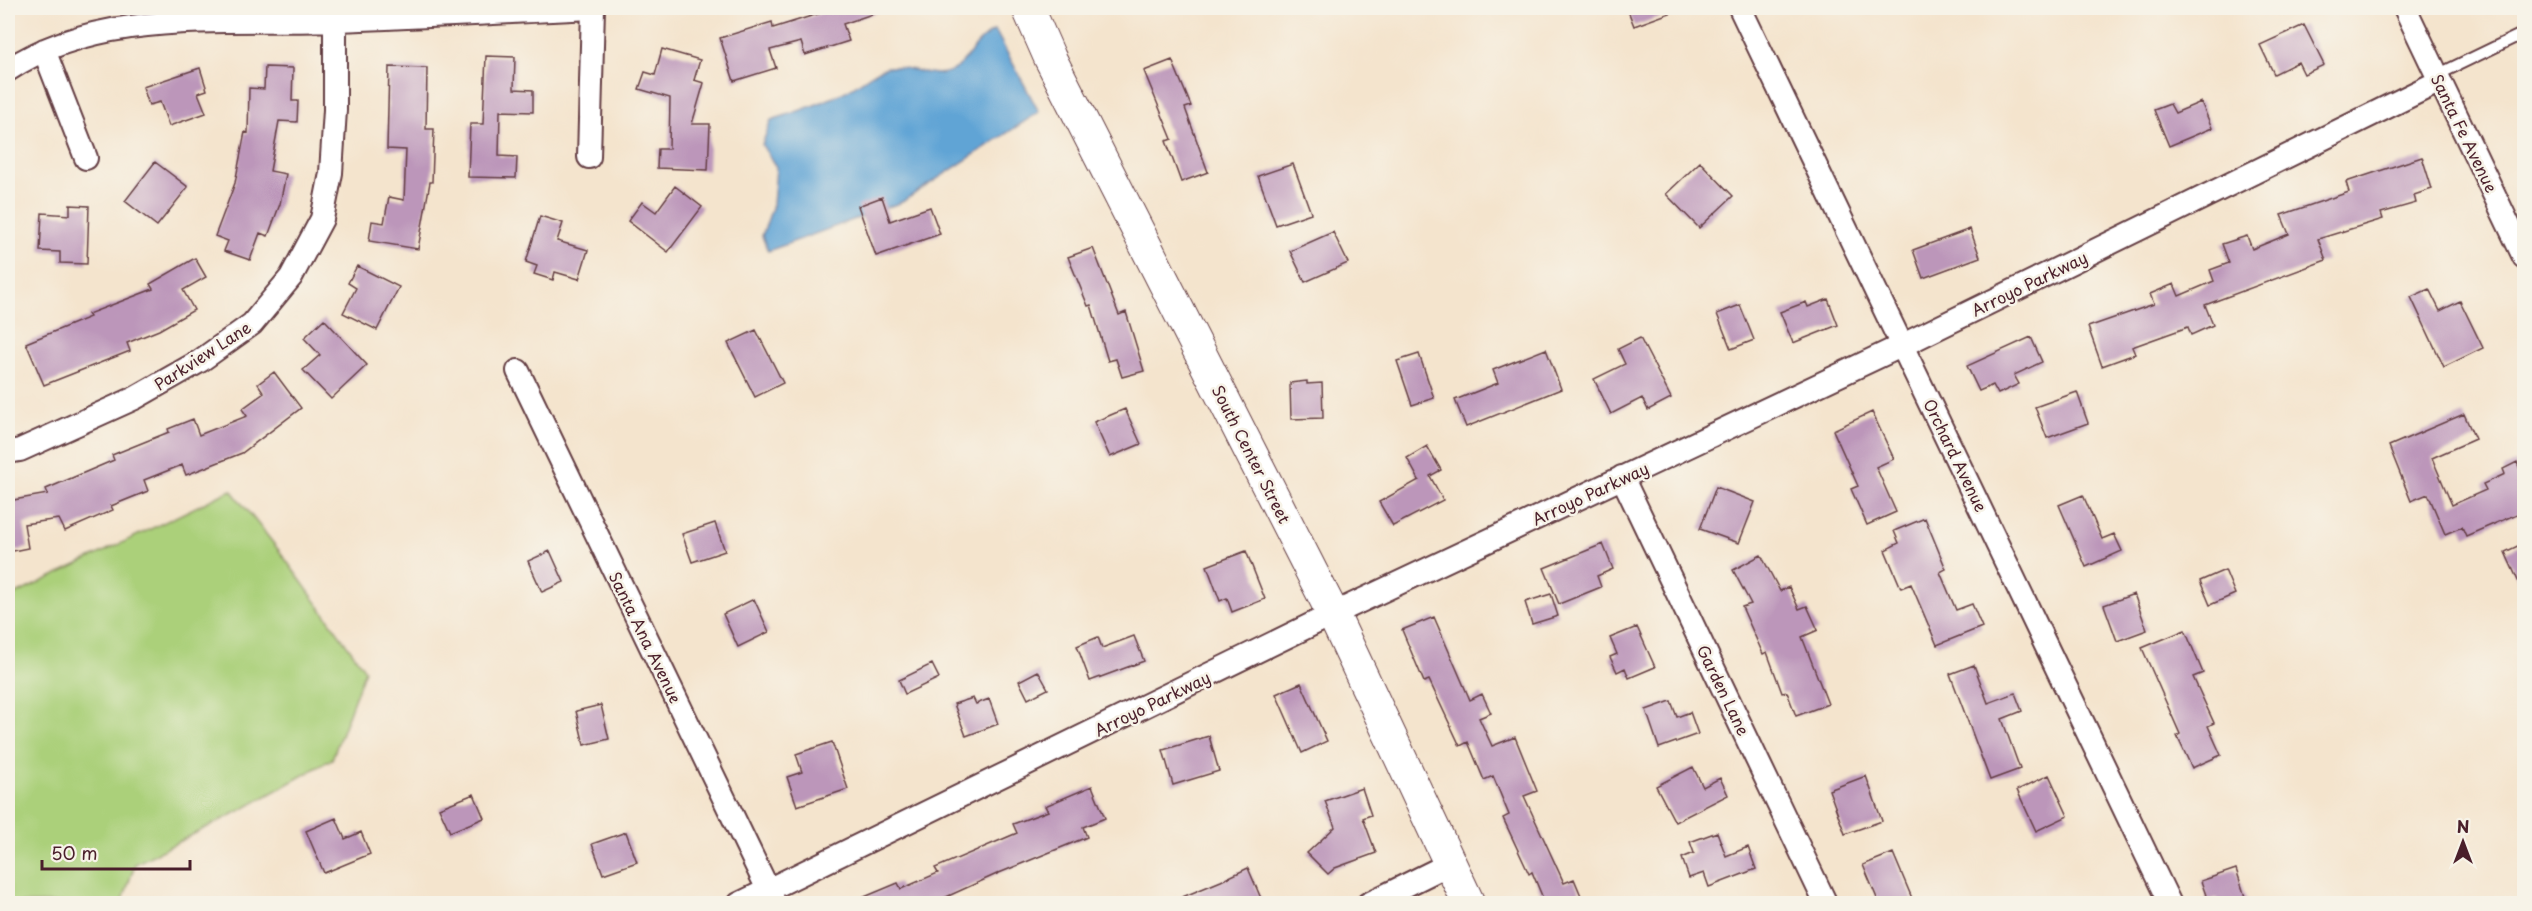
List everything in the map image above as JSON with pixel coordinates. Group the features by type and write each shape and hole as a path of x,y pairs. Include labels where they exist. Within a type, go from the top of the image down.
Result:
{"street":[{"path":"8,70 44,50 86,36 139,24 333,14 593,8 589,157"},
{"name":"South Center Street","path":"1028,8 1050,58 1334,614 1469,903"},
{"name":"Orchard Avenue","path":"1740,8 2170,903"},
{"name":"Santa Fe Avenue","path":"2405,8 2524,257"},
{"name":"Parkview Lane","path":"8,452 20,450 135,398 200,361 252,324 291,277 322,219 331,173 336,110 333,14"},
{"path":"44,50 86,158"},
{"name":"Arroyo Parkway","path":"740,903 771,897 1334,614 1903,345 2439,78"},
{"name":"Santa Ana Avenue","path":"518,371 771,897"},
{"name":"Garden Lane","path":"1622,477 1826,903"},
{"path":"1368,903 1451,864"}],"lane":[{"path":"2439,78 2524,33"}],"green space":[{"path":"231,490 281,553 365,670 332,759 243,809 135,864 122,903 8,903 8,598"}],"water":[{"path":"995,30 1039,112 902,202 768,251 762,236 773,205 776,167 762,145 771,120 839,95 883,68 896,67 940,74 948,72 956,68 982,39"}],"building":[{"path":"837,8 884,8 884,10 843,24 849,41 805,55 801,42 770,50 776,68 734,81 720,38 772,22 773,28"},
{"path":"1627,8 1680,8 1681,9 1634,26"},
{"path":"2304,25 2324,65 2304,74 2298,62 2274,74 2260,45"},
{"path":"662,49 700,60 694,80 704,83 692,124 710,124 708,170 657,168 658,149 669,149 670,98 639,89 645,72 655,75"},
{"path":"486,56 515,57 514,89 533,90 533,112 500,111 499,156 517,157 516,178 468,177 470,124 483,124"},
{"path":"1172,60 1191,106 1185,108 1208,172 1181,182 1166,141 1172,139 1144,71"},
{"path":"265,67 293,68 292,101 298,101 297,122 279,121 270,171 286,174 280,204 268,236 260,233 250,260 224,251 228,241 215,236 235,183 245,132 248,133 249,88 264,89"},
{"path":"389,67 427,68 426,129 434,129 432,182 430,182 418,249 369,241 372,221 384,223 389,197 404,200 406,150 387,149"},
{"path":"200,68 207,90 198,93 206,113 169,126 160,102 149,105 143,87"},
{"path":"2201,102 2212,128 2169,146 2154,110 2170,104 2175,113"},
{"path":"2422,157 2432,189 2414,195 2416,203 2381,213 2383,219 2318,239 2326,260 2205,305 2213,325 2191,335 2188,327 2132,347 2135,354 2102,366 2088,327 2154,304 2150,294 2174,284 2179,296 2214,281 2210,270 2229,263 2222,244 2247,236 2252,249 2289,234 2281,215 2349,192 2346,182"},
{"path":"155,162 188,187 157,226 125,201"},
{"path":"1700,162 1733,196 1699,228 1666,194"},
{"path":"1293,164 1311,213 1276,225 1258,176"},
{"path":"675,186 702,207 668,252 628,221 642,202 656,212"},
{"path":"882,197 890,221 930,207 940,234 876,256 858,206"},
{"path":"70,205 89,206 87,264 60,263 60,252 40,251 42,213 70,215"},
{"path":"540,216 563,223 557,241 588,250 579,279 555,272 553,280 534,274 537,266 526,262"},
{"path":"1970,229 1980,257 1923,278 1913,250"},
{"path":"1333,232 1348,263 1305,282 1290,251"},
{"path":"1093,248 1119,315 1126,312 1144,371 1122,377 1116,359 1108,361 1091,305 1088,306 1068,257"},
{"path":"195,258 206,277 183,290 194,310 159,330 127,343 130,351 44,385 26,343 90,317 88,314 153,289 150,284"},
{"path":"357,266 399,287 377,330 343,313 356,288 348,283"},
{"path":"2429,289 2440,311 2460,301 2483,348 2444,367 2411,297"},
{"path":"1828,299 1838,325 1793,343 1780,312 1806,302 1808,307"},
{"path":"1740,305 1754,340 1731,349 1717,314"},
{"path":"324,319 367,365 331,399 303,370 320,355 304,338"},
{"path":"756,330 783,383 755,397 728,343"},
{"path":"2031,337 2042,362 2014,375 2019,384 1998,394 1993,385 1979,391 1967,366"},
{"path":"1640,338 1671,398 1648,410 1642,398 1611,414 1594,379 1625,364 1618,349"},
{"path":"1546,349 1561,389 1466,427 1455,400 1498,383 1493,370"},
{"path":"1419,354 1434,398 1412,405 1397,361"},
{"path":"274,372 301,408 242,453 186,475 182,465 144,480 148,491 111,506 113,510 65,531 59,519 24,524 28,548 8,552 8,501 48,494 46,489 114,460 112,455 169,432 168,429 193,419 199,435 247,416 242,409 264,393 258,384"},
{"path":"1307,381 1307,384 1322,383 1323,418 1291,419 1290,383"},
{"path":"2077,392 2088,423 2047,438 2035,407"},
{"path":"1125,409 1141,444 1110,457 1094,422"},
{"path":"1872,412 1894,459 1876,467 1896,512 1867,525 1851,489 1858,486 1833,430"},
{"path":"2464,414 2475,439 2432,458 2452,505 2486,490 2483,484 2505,474 2503,469 2517,462 2524,480 2524,511 2466,536 2462,527 2445,534 2428,494 2411,501 2389,446"},
{"path":"1427,446 1441,470 1430,476 1443,500 1393,526 1379,502 1419,480 1407,458"},
{"path":"1716,487 1755,502 1739,543 1700,529"},
{"path":"2083,495 2102,539 2114,534 2122,551 2086,567 2059,505"},
{"path":"1925,518 1946,569 1940,572 1956,610 1972,604 1982,627 1937,645 1911,584 1901,588 1885,550 1899,543 1894,531"},
{"path":"715,523 725,551 692,562 682,534"},
{"path":"2524,543 2524,594 2505,552"},
{"path":"1603,544 1613,569 1597,576 1601,587 1559,604 1544,568"},
{"path":"550,551 564,582 542,592 528,561"},
{"path":"1246,551 1265,599 1232,612 1227,598 1220,601 1207,566"},
{"path":"1761,555 1780,591 1789,587 1799,609 1807,606 1818,630 1802,637 1828,704 1796,716 1787,692 1782,693 1767,652 1763,654 1742,607 1751,604 1733,570"},
{"path":"2225,570 2235,594 2210,605 2200,581"},
{"path":"1551,594 1558,616 1532,624 1525,602"},
{"path":"2134,594 2147,630 2117,641 2104,605"},
{"path":"754,599 769,632 738,647 723,614"},
{"path":"1434,617 1470,700 1482,694 1491,713 1479,718 1492,746 1515,737 1537,791 1524,796 1564,883 1574,879 1582,898 1568,903 1545,903 1532,872 1529,874 1503,818 1509,815 1493,776 1484,780 1468,742 1460,746 1429,680 1424,682 1402,630"},
{"path":"1637,627 1655,667 1629,678 1625,668 1617,672 1610,657 1617,654 1610,638"},
{"path":"2185,630 2203,673 2193,677 2214,723 2208,726 2221,755 2192,768 2177,736 2180,734 2142,648"},
{"path":"1134,636 1144,661 1090,681 1077,646 1098,637 1102,648"},
{"path":"932,664 939,678 905,694 899,680"},
{"path":"1974,665 1988,703 2015,693 2022,711 2002,719 2020,769 1990,780 1950,674"},
{"path":"1038,671 1048,689 1028,699 1019,681"},
{"path":"1301,683 1327,741 1302,753 1276,694"},
{"path":"973,698 976,704 989,699 998,724 966,736 954,704"},
{"path":"1671,701 1677,717 1690,712 1698,734 1659,748 1646,710"},
{"path":"601,705 609,739 584,745 576,711"},
{"path":"1209,736 1219,771 1173,785 1163,750"},
{"path":"832,742 848,789 797,806 787,777 802,772 796,754"},
{"path":"1693,767 1703,787 1720,778 1728,795 1675,822 1656,786"},
{"path":"2049,775 2068,816 2036,831 2017,790"},
{"path":"1866,776 1882,821 1845,834 1829,790"},
{"path":"1092,786 1105,818 1083,827 1087,837 933,903 850,903 898,883 901,889 938,873 935,868 1017,833 1013,824 1048,811 1045,806"},
{"path":"1362,788 1371,815 1363,818 1376,853 1335,868 1328,874 1307,853 1335,827 1325,801"},
{"path":"474,794 484,818 450,832 439,808"},
{"path":"336,818 345,839 361,832 370,854 324,873 306,831"},
{"path":"626,832 637,862 603,874 592,844"},
{"path":"1717,832 1726,856 1748,847 1756,869 1709,887 1704,873 1689,878 1682,858 1694,853 1690,842"},
{"path":"1893,853 1914,903 1879,903 1863,865"},
{"path":"1248,868 1263,903 1168,903 1221,881"},
{"path":"2236,869 2247,903 2219,903 2217,898 2208,901 2201,881"}]}
